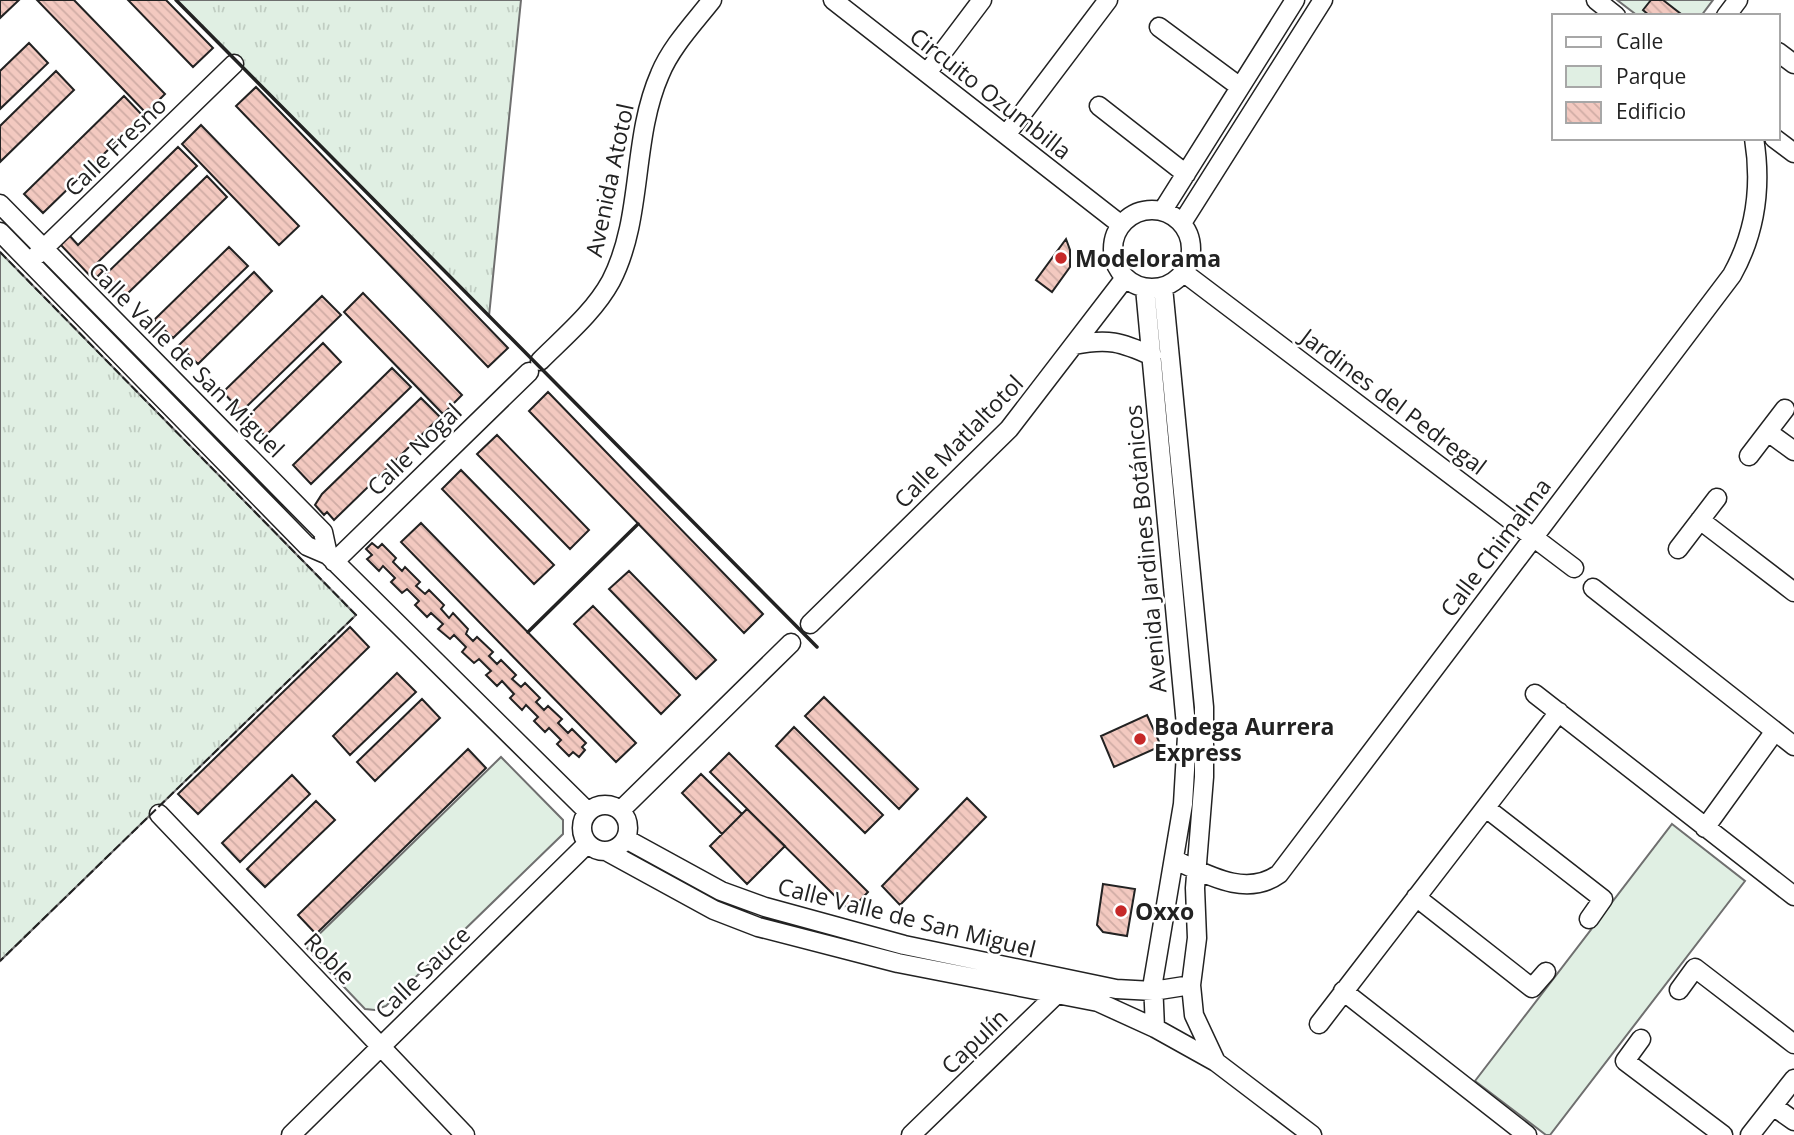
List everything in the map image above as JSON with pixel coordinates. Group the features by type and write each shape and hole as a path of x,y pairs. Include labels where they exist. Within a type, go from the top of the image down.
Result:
{"street":[{"name":"Avenida Atotol","path":"535,367 584,318 616,271 630,224 648,111 659,75 674,49 712,0"},
{"path":"927,74 982,0"},
{"path":"1006,135 1108,0"},
{"path":"1182,223 1323,0"},
{"path":"1596,0 1614,14"},
{"path":"1163,210 1291,1"},
{"name":"Circuito Ozumbilla","path":"845,4 927,74 1120,224"},
{"path":"1159,27 1240,87"},
{"name":"Calle Fresno","path":"30,263 234,64"},
{"path":"1098,106 1186,174"},
{"name":"Calle Chimalma","path":"1175,860 1241,884 1258,883 1279,874 1741,260 1757,202 1758,163 1754,140"},
{"path":"1777,140 1794,153"},
{"name":"Calle Valle de San Miguel","path":"0,204 323,532 331,558"},
{"path":"1139,210 1163,210 1182,223 1190,239 1191,256 1183,272 1154,287 1125,278 1114,262 1112,243 1120,224 1139,210"},
{"name":"Calle Valle de San Miguel","path":"0,232 307,546 331,558 587,811"},
{"name":"Jardines del Pedregal","path":"1183,272 1574,568"},
{"name":"Calle Matlaltotol","path":"810,624 1009,429 1125,278"},
{"name":"Avenida Jardines Botánicos","path":"1154,287 1152,356 1186,736 1185,777 1175,860 1153,991 1155,1028 1216,1062 1312,1135"},
{"name":"Avenida Jardines Botánicos","path":"1154,287 1204,707 1203,777 1195,909 1197,937 1191,985 1194,1015 1216,1062"},
{"path":"1074,345 1101,339 1124,343 1152,356"},
{"name":"Calle Nogal","path":"331,558 535,367"},
{"path":"1749,456 1785,410"},
{"path":"1768,432 1794,452"},
{"path":"1678,549 1717,498"},
{"path":"1700,520 1794,592"},
{"path":"1592,588 1794,746"},
{"path":"621,810 791,643"},
{"path":"1535,694 1794,896"},
{"path":"1319,1024 1559,712"},
{"path":"1704,828 1775,731"},
{"path":"600,804 621,810 628,829 626,839 618,848 608,852 596,850 587,844 581,825 587,811 600,804"},
{"path":"1486,808 1603,900 1589,919"},
{"name":"Roble","path":"159,814 466,1135"},
{"name":"Calle Valle de San Miguel","path":"626,839 721,891 765,907 904,945 1070,981 1153,991 1191,985"},
{"name":"Calle Sauce","path":"291,1135 587,844"},
{"name":"Calle Valle de San Miguel","path":"608,852 714,910 758,927 898,963 1112,1006 1155,1028"},
{"path":"1416,897 1532,988 1546,972"},
{"path":"1168,899 1195,909"},
{"path":"1679,990 1695,968 1794,1044"},
{"name":"Capulín","path":"911,1135 1070,981"},
{"path":"1343,991 1527,1135"},
{"path":"1641,1039 1625,1061 1723,1135"},
{"path":"1750,1135 1794,1079"},
{"path":"1773,1106 1794,1121"}],"green space":[{"path":"176,0 521,0 489,316"},
{"path":"1617,0 1713,0 1702,14 1635,14"},
{"path":"0,252 356,615 0,961"},
{"path":"501,757 563,820 563,834 386,1006 375,1010 365,1009 306,947"},
{"path":"1672,824 1745,881 1550,1135 1546,1135 1475,1081"}],"building":[{"path":"0,0 19,0 0,18"},
{"path":"37,0 74,0 165,94 146,113"},
{"path":"128,0 166,0 213,48 193,67"},
{"path":"1651,0 1663,0 1681,14 1648,14 1643,10"},
{"path":"29,43 48,63 0,109 0,71"},
{"path":"56,71 74,90 0,162 0,126"},
{"path":"256,87 508,348 488,367 236,106"},
{"path":"124,96 143,116 43,213 24,194"},
{"path":"201,125 299,226 279,245 182,144"},
{"path":"178,147 197,166 96,264 103,271 94,280 60,244 69,235 78,245"},
{"path":"207,176 227,197 126,295 106,274"},
{"name":"Modelorama","path":"1066,239 1070,250 1070,267 1052,292 1036,280"},
{"path":"229,247 248,266 173,338 154,320"},
{"path":"254,272 272,291 198,364 179,345"},
{"path":"363,293 462,395 443,414 344,312"},
{"path":"322,296 341,315 241,412 223,392"},
{"path":"323,343 341,362 265,436 247,417"},
{"path":"392,368 411,387 311,484 293,465"},
{"path":"548,392 763,614 744,633 529,411"},
{"path":"421,398 440,417 334,520 327,512 324,515 315,505 322,494"},
{"path":"497,435 589,530 570,549 477,454"},
{"path":"461,470 554,565 534,584 442,489"},
{"path":"421,523 636,743 616,762 401,542"},
{"path":"372,543 378,548 382,544 396,558 393,562 402,571 405,567 420,582 416,586 425,594 429,590 444,605 441,609 449,618 453,613 468,629 466,634 473,641 477,637 493,652 489,656 497,664 501,660 516,675 512,679 521,687 525,683 540,698 536,702 544,710 548,706 562,719 558,723 568,733 572,729 586,743 582,747 585,750 579,757 573,752 569,756 557,744 561,740 549,728 545,732 534,721 538,717 526,705 522,710 510,698 514,694 502,681 497,686 486,675 491,671 479,659 474,663 462,652 466,647 454,635 450,639 438,629 443,624 431,613 427,617 415,605 419,601 407,589 402,593 391,582 395,578 383,566 379,571 367,559 372,555 366,549"},
{"path":"629,571 716,660 696,679 609,589"},
{"path":"593,606 680,695 661,714 574,624"},
{"path":"350,627 369,647 198,814 178,794"},
{"path":"397,673 416,692 350,755 333,736"},
{"path":"824,697 918,789 899,809 805,716"},
{"path":"422,699 440,718 375,781 357,762"},
{"path":"1147,715 1161,746 1114,767 1101,736"},
{"path":"794,727 883,815 865,833 776,746"},
{"path":"468,749 486,768 316,934 298,915"},
{"path":"729,753 868,892 850,911 710,772"},
{"path":"701,774 742,814 722,834 682,793"},
{"path":"292,775 310,794 240,862 222,843"},
{"path":"967,798 986,817 900,905 882,886"},
{"path":"316,801 335,820 265,887 247,869"},
{"path":"747,809 785,846 747,884 710,846"},
{"path":"1103,884 1135,889 1127,936 1103,932 1097,925"}],"fence":[{"path":"0,252 356,615 0,961"}],"wall":[{"path":"176,0 817,647"},
{"path":"528,632 638,524"}],"place":[{"name":"Modelorama","path":"1061,258"},
{"name":"Bodega Aurrera Express","path":"1140,739"},
{"name":"Oxxo","path":"1121,911"}]}
